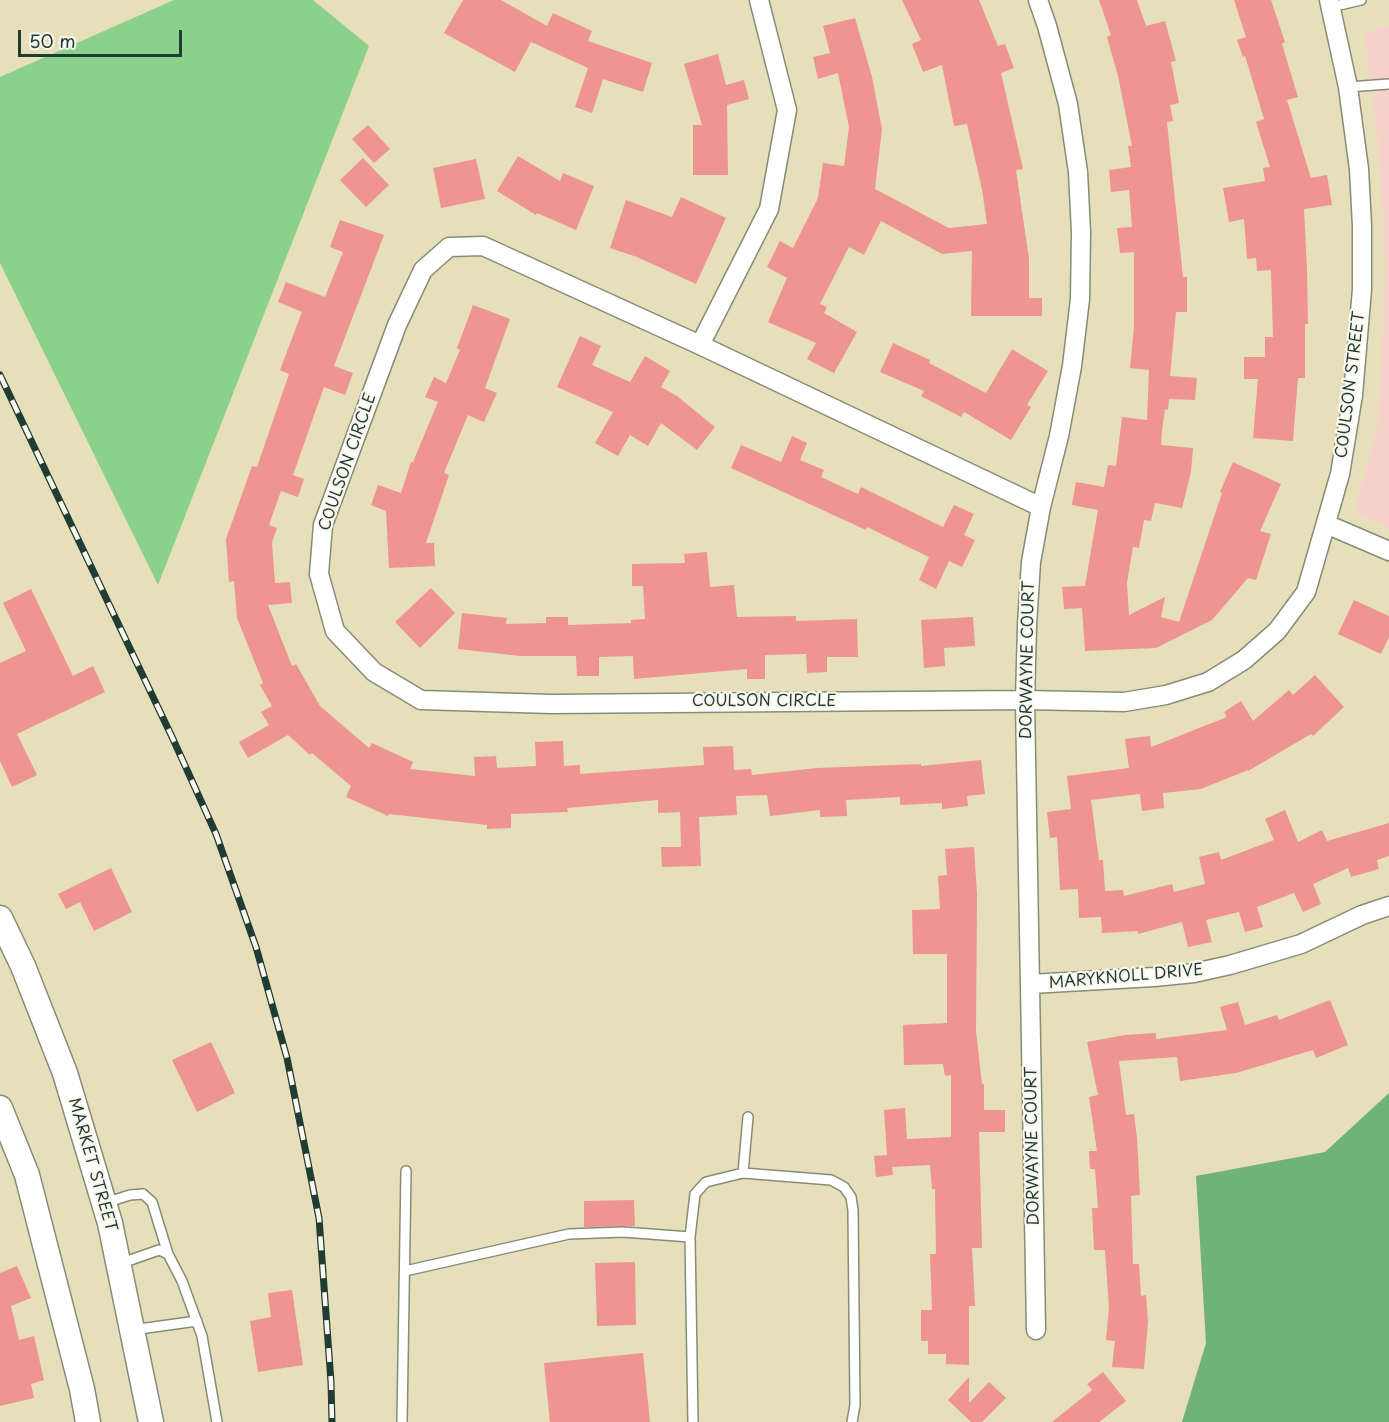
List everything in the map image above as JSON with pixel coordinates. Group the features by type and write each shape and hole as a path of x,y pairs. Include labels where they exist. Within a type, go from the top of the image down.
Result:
{"main road":[{"name":"MARKET STREET","path":"0,918 23,966 65,1073 104,1203 152,1422"},
{"path":"0,1108 27,1175 82,1389 88,1422"}],"street":[{"path":"700,345 769,209 787,110 759,0"},
{"name":"DORWAYNE COURT","path":"1036,1330 1025,700 1026,625 1031,562 1072,366 1080,299 1081,232 1078,172 1068,104 1038,0"},
{"name":"COULSON STREET","path":"1025,700 1124,702 1166,695 1208,682 1244,660 1277,631 1306,592 1340,474 1353,395 1362,289 1359,169 1348,87 1330,4"},
{"name":"COULSON CIRCLE","path":"1025,700 551,704 421,700 374,672 335,631 319,574 323,525 401,316 423,270 449,247 483,246 700,345 1041,507"},
{"path":"1326,524 1389,551"},
{"name":"MARYKNOLL DRIVE","path":"1031,984 1194,973 1301,944 1362,915 1389,906"}],"lane":[{"path":"1330,4 1361,0"},
{"path":"1348,87 1389,84"},
{"path":"743,1173 748,1117"},
{"path":"402,1422 406,1171"},
{"path":"693,1422 690,1237 695,1194 706,1182 743,1173 831,1180 844,1187 851,1197 855,1405 852,1422"},
{"path":"104,1203 130,1195 143,1194 152,1202 168,1254 182,1281 202,1336 217,1422"},
{"path":"405,1271 568,1234 623,1232 690,1237"},
{"path":"119,1264 159,1250 168,1254"},
{"path":"132,1330 197,1321"}],"shaded area":[{"path":"1389,26 1389,528 1355,512 1378,423 1386,268 1377,128 1364,32"}],"green space":[{"path":"174,0 313,0 369,46 158,585 0,263 0,77"},
{"path":"1389,1093 1389,1422 1182,1422 1206,1343 1196,1176 1325,1152"}],"building":[{"path":"463,0 501,0 547,26 553,13 592,31 588,41 652,63 643,92 603,79 592,113 575,107 588,68 531,42 515,72 444,33"},
{"path":"902,0 979,0 998,46 1005,44 1014,68 1001,73 1023,169 1016,170 1029,259 1029,298 1042,298 1042,316 971,316 972,251 942,254 881,221 864,255 849,247 820,304 827,307 824,313 857,332 834,373 807,359 816,343 768,322 787,278 767,267 780,241 793,248 818,198 823,163 844,166 849,127 838,73 818,79 813,57 830,53 823,26 855,18 872,77 882,129 875,189 949,228 987,224 982,189 967,124 954,126 942,65 923,72 912,44 921,40"},
{"path":"1099,0 1137,0 1146,26 1165,21 1176,61 1171,62 1179,103 1170,105 1173,121 1167,122 1183,277 1187,277 1187,312 1176,312 1170,376 1197,378 1195,400 1169,399 1168,410 1165,409 1161,445 1193,448 1191,472 1182,508 1155,503 1151,521 1144,520 1139,548 1133,547 1127,583 1129,615 1165,597 1161,617 1179,622 1222,493 1220,492 1233,462 1281,484 1260,531 1271,534 1256,580 1248,578 1212,620 1156,648 1085,651 1082,608 1064,609 1062,587 1085,586 1098,510 1072,505 1076,482 1104,487 1108,465 1116,466 1122,417 1147,420 1149,370 1130,368 1134,326 1134,252 1120,253 1117,228 1132,227 1129,190 1111,192 1109,170 1131,167 1128,146 1132,146 1118,76 1107,37 1111,35"},
{"path":"1234,0 1271,0 1285,42 1282,44 1298,97 1287,100 1311,178 1327,175 1332,205 1304,209 1308,324 1305,324 1305,378 1298,378 1293,441 1253,438 1258,379 1244,379 1244,357 1265,357 1265,337 1273,337 1271,270 1257,271 1256,258 1247,259 1244,219 1229,222 1223,188 1265,181 1263,168 1270,167 1256,122 1264,119 1245,56 1243,57 1237,40 1246,37"},
{"path":"718,54 726,85 744,80 749,99 727,105 728,175 693,175 693,125 702,125 684,64"},
{"path":"368,125 390,149 374,163 352,139"},
{"path":"518,156 560,181 563,173 594,186 576,230 537,213 536,215 497,191"},
{"path":"363,158 389,185 366,207 340,180"},
{"path":"476,159 485,199 441,208 433,168"},
{"path":"681,197 726,218 696,284 637,257 610,248 626,200 672,217"},
{"path":"340,220 384,235 334,366 353,373 345,395 324,387 293,475 304,479 298,497 281,491 269,525 277,528 272,542 275,583 290,582 292,603 268,605 292,666 296,664 320,706 369,748 372,743 413,762 410,769 475,776 474,757 496,756 497,768 536,766 535,742 563,741 564,766 580,765 580,774 704,765 703,747 733,746 734,770 751,769 752,775 817,768 921,764 921,766 981,760 985,794 967,796 968,806 942,809 942,803 900,805 900,797 846,800 847,816 820,817 820,810 770,816 767,795 736,796 737,815 699,817 701,866 662,867 661,847 681,847 680,812 658,813 658,800 567,808 568,812 511,814 511,828 487,829 487,825 389,814 388,816 346,797 351,786 288,735 248,758 239,742 269,725 261,712 272,706 260,685 263,683 237,618 234,581 229,582 226,539 252,466 257,467 289,374 280,370 302,312 278,302 286,282 325,297 343,252 330,247"},
{"path":"473,305 510,319 485,388 497,393 484,422 468,415 444,473 449,475 426,543 434,543 435,566 389,568 386,511 371,505 378,485 401,493 411,462 413,462 438,402 425,397 434,377 446,383 460,350 457,348"},
{"path":"580,336 601,346 592,365 630,382 645,356 670,371 661,387 677,396 715,427 697,450 661,423 648,446 630,435 618,456 595,443 613,412 557,387"},
{"path":"893,343 930,360 929,363 986,393 1012,349 1048,371 1027,405 1031,407 1011,440 964,412 961,417 921,396 924,391 880,372"},
{"path":"792,436 807,443 800,460 824,470 821,477 858,494 861,487 943,527 954,505 974,514 964,535 975,540 962,567 949,561 936,589 919,580 929,557 867,527 866,530 731,468 741,445 781,462"},
{"path":"707,552 710,587 734,585 737,617 796,616 796,621 857,619 858,657 827,657 827,672 807,673 806,654 765,655 765,679 747,679 747,669 634,679 633,656 599,657 599,676 577,676 576,656 520,656 458,649 462,613 507,618 506,624 546,623 546,617 568,617 568,625 631,623 631,620 645,619 643,586 632,586 632,564 685,563 684,554"},
{"path":"431,588 455,613 420,648 395,622"},
{"path":"31,589 73,676 93,666 105,692 17,734 37,775 12,787 0,761 0,663 26,651 3,603"},
{"path":"1354,600 1389,616 1389,637 1381,654 1338,634"},
{"path":"973,617 975,646 944,648 945,666 924,668 921,620"},
{"path":"1315,675 1344,707 1313,736 1311,734 1248,771 1201,789 1163,793 1164,808 1142,811 1140,794 1091,800 1099,860 1103,860 1105,891 1123,890 1124,896 1172,884 1174,892 1205,884 1199,857 1219,852 1221,860 1274,840 1265,819 1285,810 1298,842 1322,830 1327,841 1389,823 1389,856 1377,860 1379,869 1351,877 1348,868 1313,884 1321,904 1303,912 1294,893 1257,907 1263,927 1245,932 1239,912 1206,920 1212,942 1188,947 1182,922 1138,934 1138,931 1102,933 1101,917 1079,918 1078,889 1060,890 1057,837 1050,838 1047,812 1071,809 1067,776 1129,768 1125,739 1150,736 1151,747 1227,717 1224,712 1241,701 1253,721 1289,690 1293,695"},
{"path":"974,847 977,894 976,1031 982,1084 984,1084 984,1110 1005,1110 1005,1132 979,1132 982,1248 972,1248 975,1306 969,1306 969,1365 946,1364 946,1354 928,1354 928,1341 921,1341 921,1310 932,1310 930,1254 936,1254 935,1189 932,1189 930,1165 892,1167 893,1175 876,1177 874,1156 887,1155 884,1110 905,1108 907,1139 951,1137 951,1075 945,1076 943,1064 904,1065 903,1025 947,1023 947,954 913,954 912,910 940,909 938,876 947,875 945,849"},
{"path":"111,868 132,912 94,931 80,902 66,909 58,894"},
{"path":"1330,1000 1348,1045 1316,1058 1313,1050 1236,1073 1180,1081 1177,1057 1119,1061 1126,1115 1134,1114 1137,1138 1140,1195 1131,1196 1133,1264 1139,1264 1141,1296 1146,1295 1148,1322 1144,1369 1112,1367 1115,1341 1106,1340 1109,1308 1105,1250 1094,1250 1092,1208 1098,1208 1095,1169 1090,1169 1089,1151 1097,1151 1089,1097 1098,1095 1087,1042 1125,1035 1156,1033 1156,1039 1227,1030 1220,1007 1238,1002 1245,1025 1277,1015 1279,1020"},
{"path":"211,1042 235,1093 197,1112 172,1060"},
{"path":"634,1200 635,1226 584,1227 584,1201"},
{"path":"635,1262 636,1325 597,1326 595,1263"},
{"path":"17,1266 31,1298 11,1306 19,1340 34,1336 44,1380 31,1384 34,1398 0,1406 0,1273"},
{"path":"292,1290 303,1365 258,1372 250,1321 271,1317 268,1293"},
{"path":"643,1353 650,1422 550,1422 544,1363"},
{"path":"1103,1372 1126,1401 1099,1422 1052,1422 1092,1390 1087,1384"},
{"path":"969,1377 969,1403 989,1382 1006,1398 982,1422 971,1422 948,1400"}],"railway":[{"path":"0,375 216,834 256,947 287,1058 319,1218 332,1422"}]}
